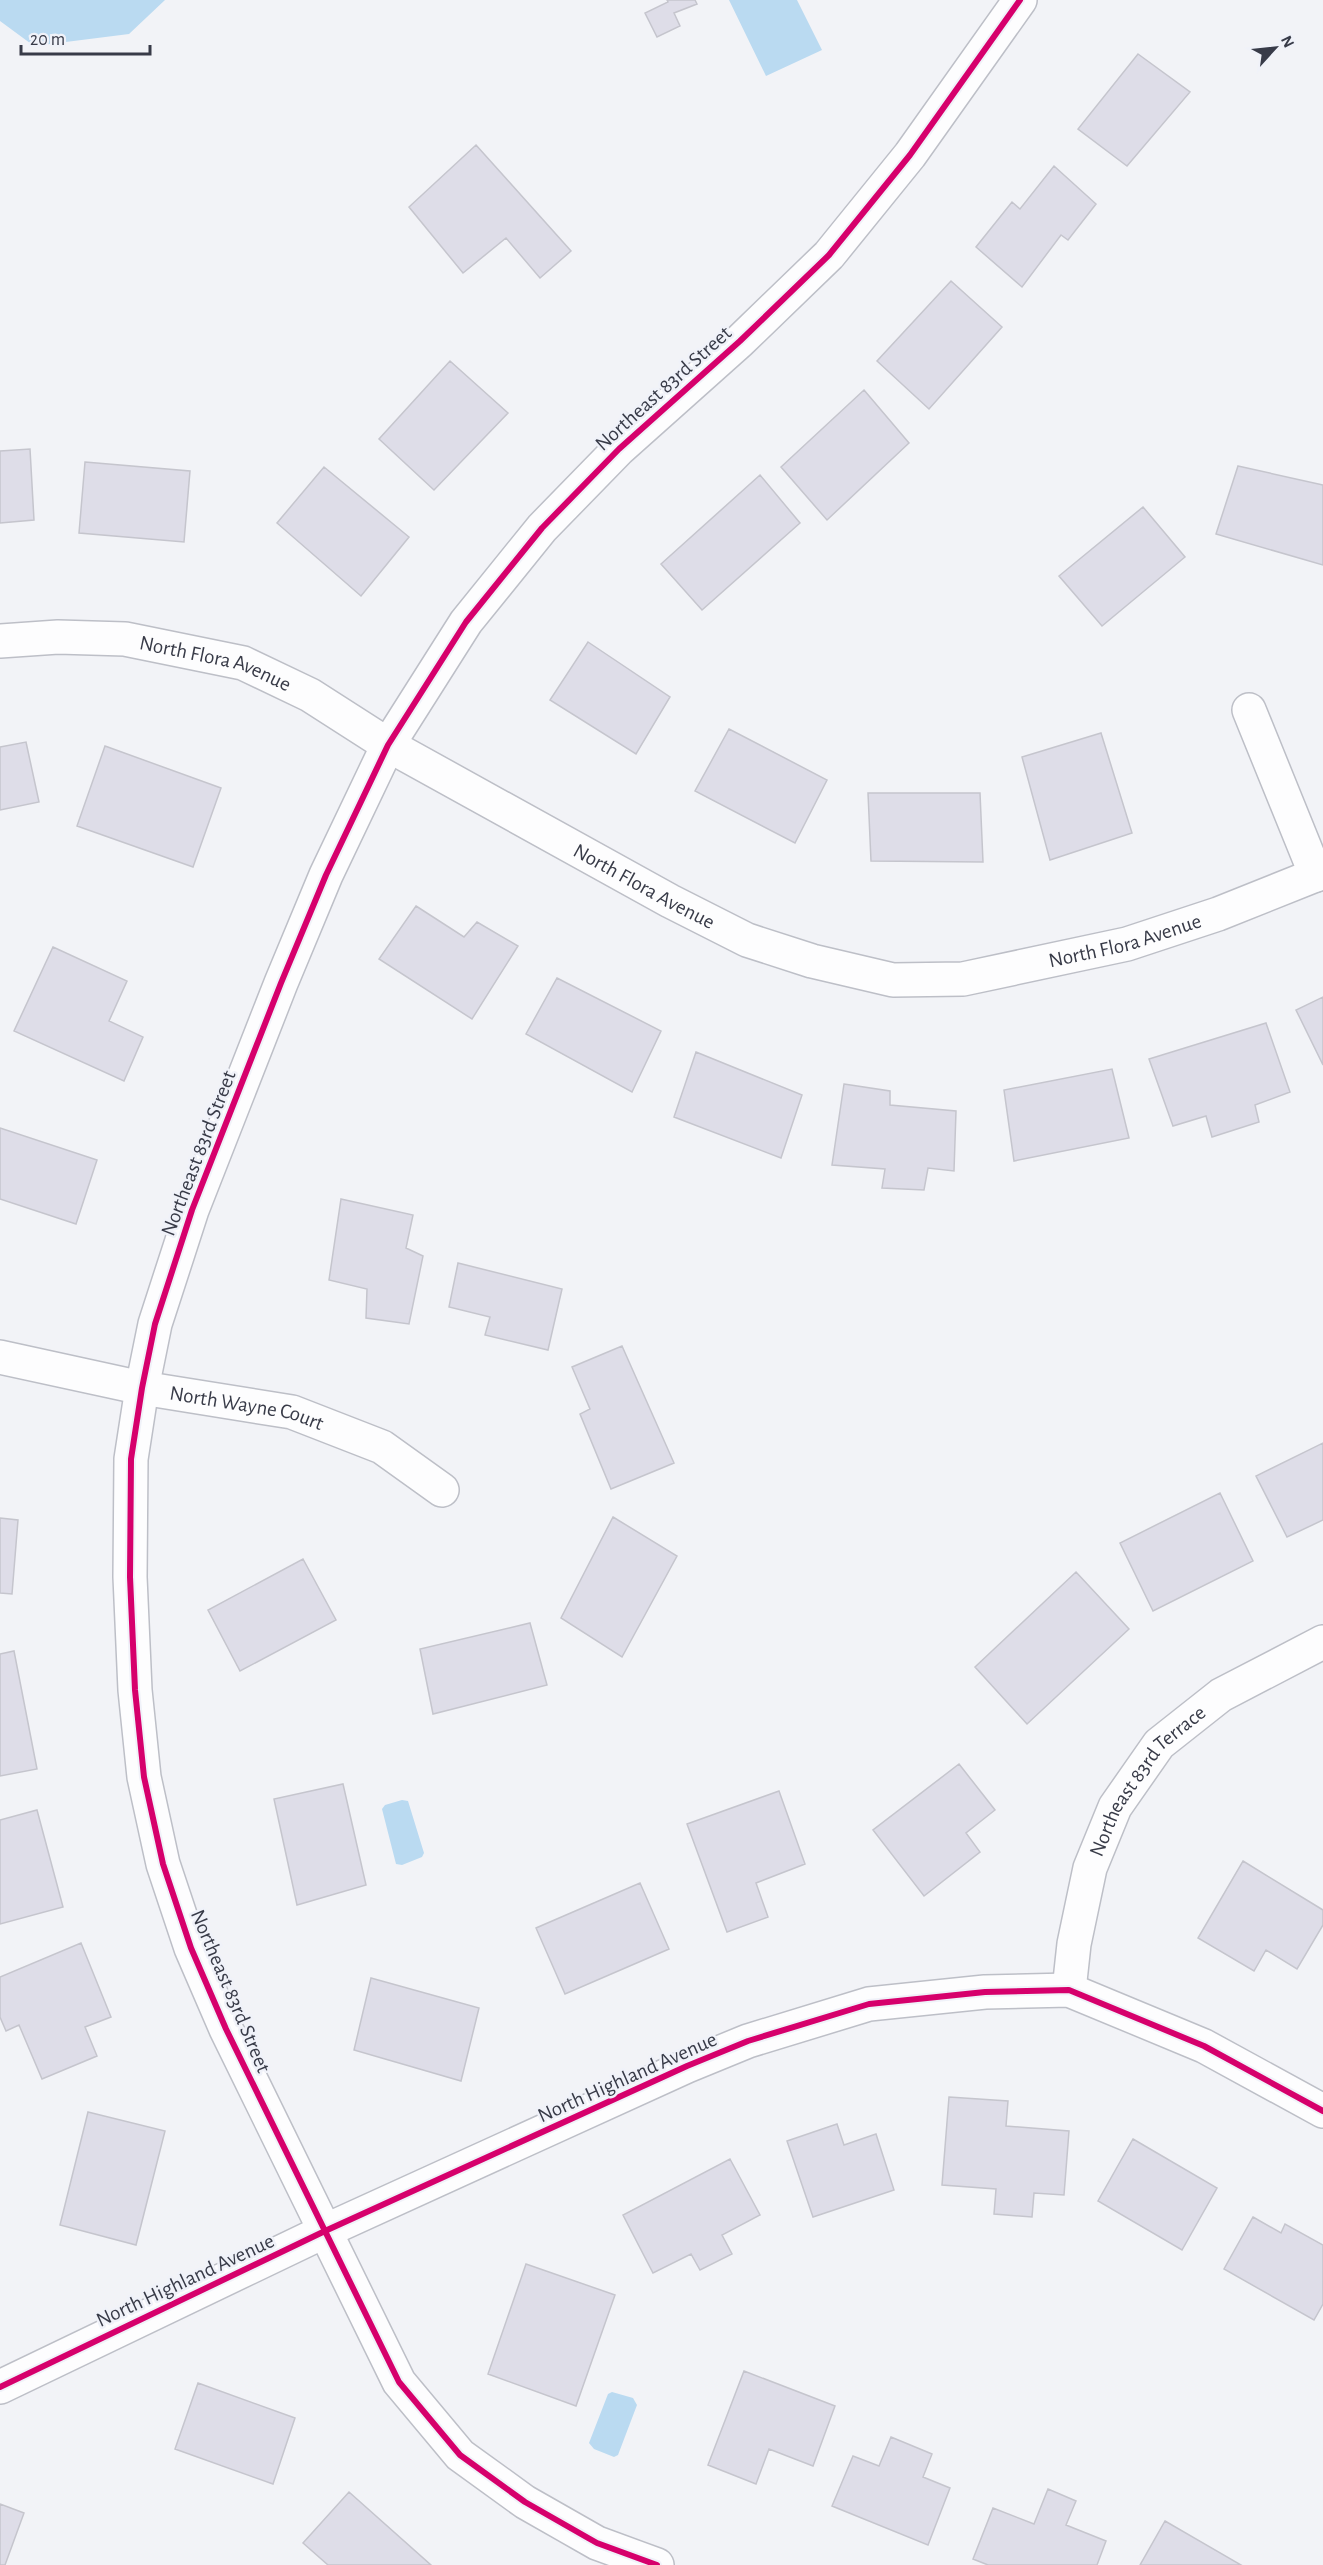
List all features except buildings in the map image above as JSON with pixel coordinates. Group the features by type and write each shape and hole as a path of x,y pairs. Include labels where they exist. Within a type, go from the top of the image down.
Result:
{"street":[{"name":"Northeast 83rd Street","path":"657,2565 597,2543 525,2502 460,2455 399,2382 226,2029 190,1948 160,1853 144,1778 135,1690 131,1599 131,1459 155,1324 192,1210 276,994 326,875 388,745 466,622 542,528 619,449 740,341 829,255 910,155 1020,0"},
{"name":"North Flora Avenue","path":"0,641 58,637 125,639 243,663 310,695 388,745 670,901 747,940 813,961 892,980 963,979 1127,944 1218,914 1319,874 1249,710"},
{"name":"North Wayne Court","path":"0,1357 142,1388 292,1412 382,1447 442,1490"},
{"name":"Northeast 83rd Terrace","path":"1068,1990 1074,1944 1090,1868 1115,1807 1160,1744 1221,1695 1323,1642"},
{"name":"North Highland Avenue","path":"0,2387 325,2231 687,2066 748,2041 869,2004 985,1992 1068,1990 1204,2046 1323,2111"}],"water":[{"path":"0,0 165,0 129,34 34,46 0,21"},
{"path":"729,0 797,0 822,50 766,76"},
{"path":"402,1800 408,1801 424,1853 422,1857 402,1865 396,1864 382,1809 385,1805"},
{"path":"612,2392 633,2398 637,2405 618,2455 614,2457 594,2449 589,2443 608,2394"}],"cycle path":[{"path":"657,2565 597,2543 525,2502 460,2455 399,2382 226,2029 191,1948 163,1864 144,1777 135,1690 130,1577 131,1459 155,1324 192,1210 326,875 388,745 466,622 542,528 619,449 740,341 829,255 910,155 1020,0"},
{"path":"0,2387 325,2231 687,2066 748,2041 869,2004 985,1992 1069,1990 1204,2046 1323,2111"}]}
